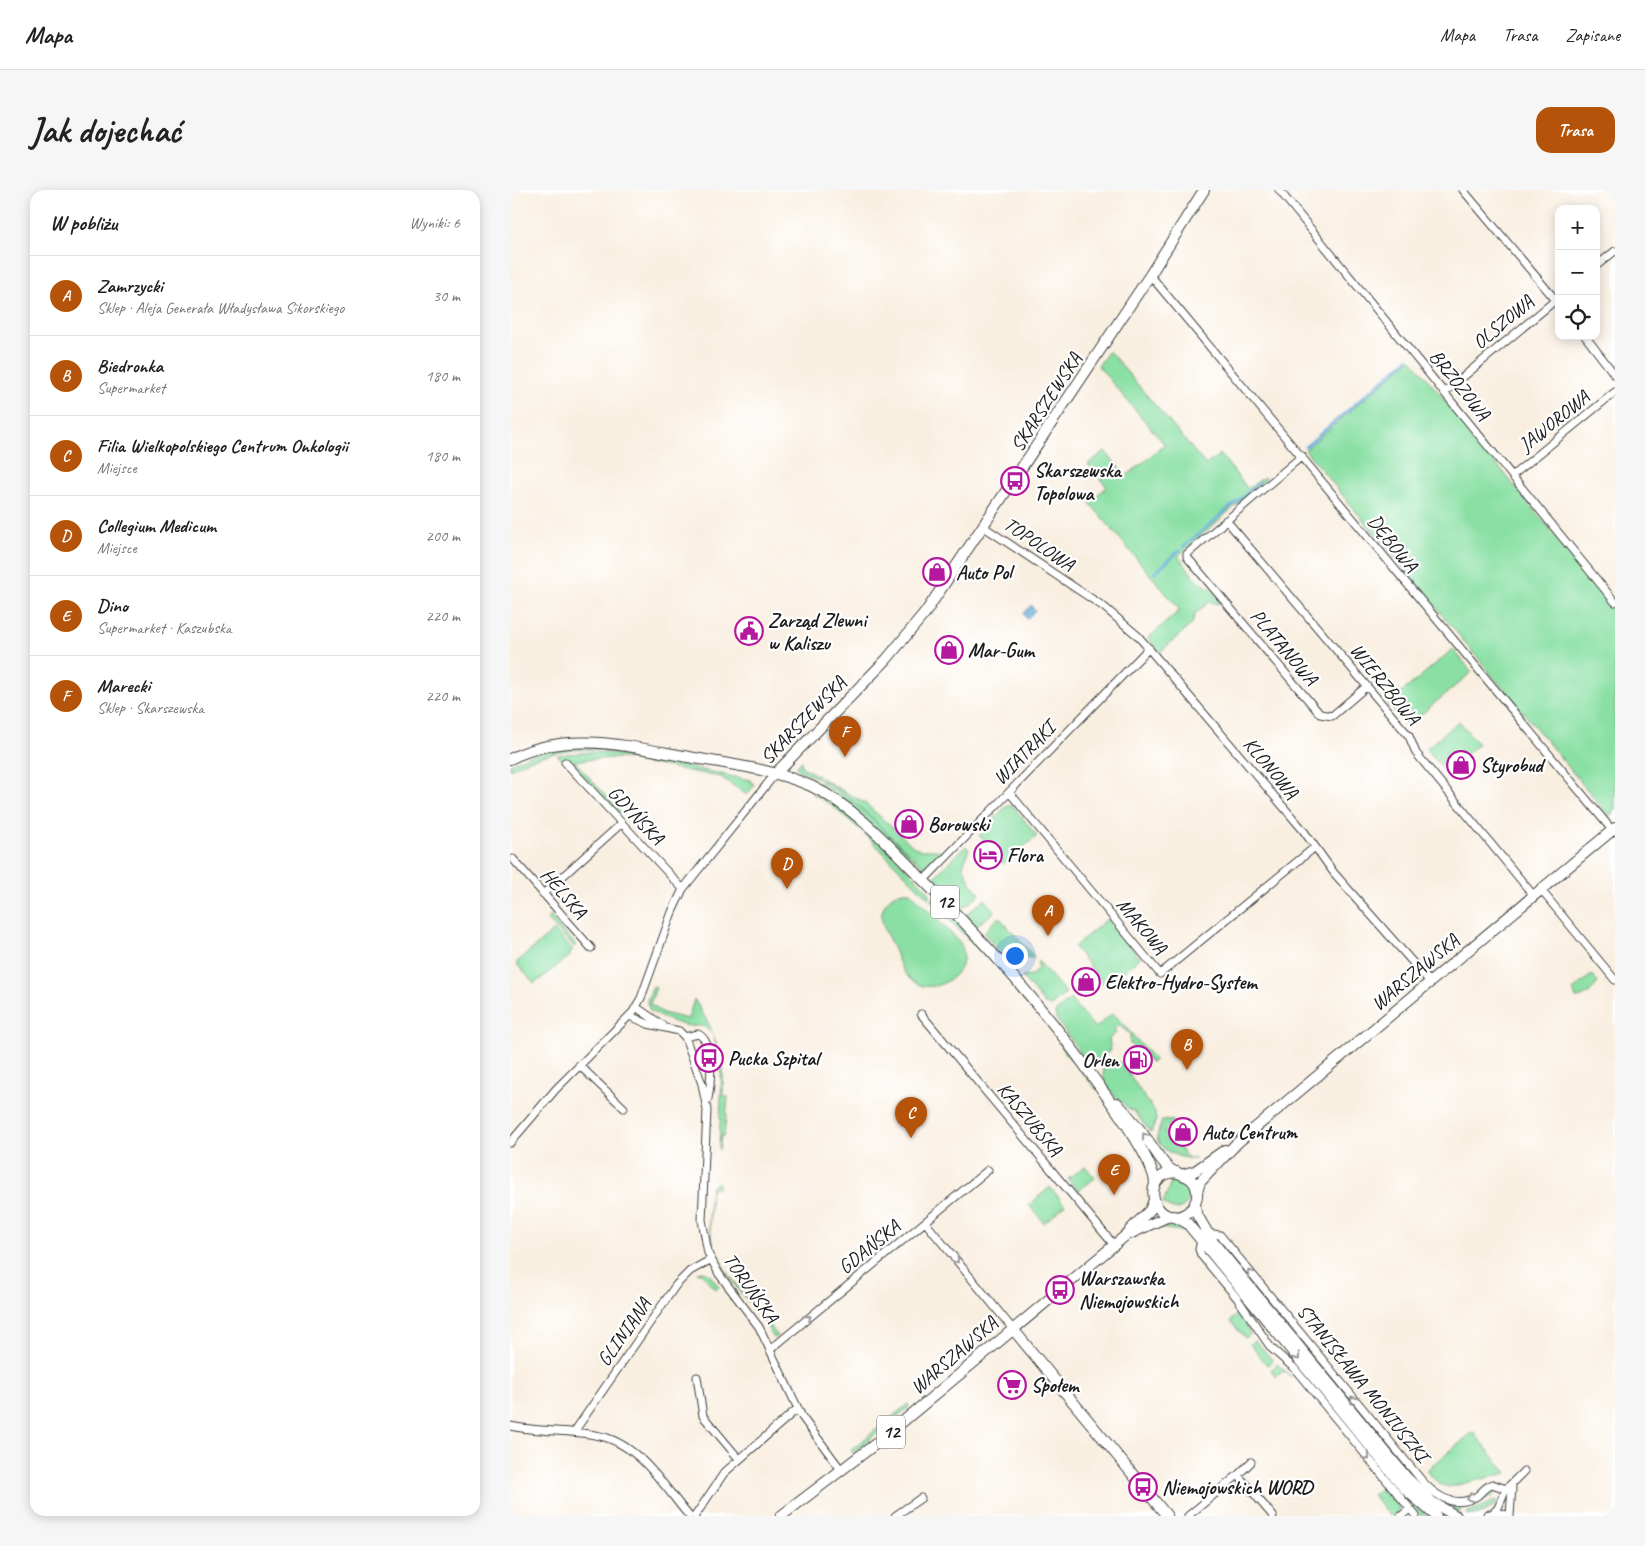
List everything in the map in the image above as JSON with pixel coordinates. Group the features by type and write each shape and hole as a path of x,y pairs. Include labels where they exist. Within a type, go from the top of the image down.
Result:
{"main road":[{"name":"SKARSZEWSKA","path":"776,774 904,640 943,588 1204,190"},
{"name":"12","path":"510,760 544,746 588,742 632,746 776,774 812,787 843,805 872,829 924,880 1022,984 1098,1084 1147,1159 1154,1175 1154,1200"},
{"name":"WARSZAWSKA","path":"1180,1173 1195,1171 1237,1143 1614,829"},
{"name":"12","path":"1098,1084 1134,1121 1169,1168 1193,1181 1197,1192"},
{"name":"WARSZAWSKA","path":"1197,1192 1200,1182 1237,1143"},
{"path":"1155,1185 1162,1176 1180,1173"},
{"path":"1154,1200 1160,1210 1171,1216 1185,1214 1195,1203 1197,1192"},
{"name":"WARSZAWSKA","path":"781,1516 842,1471 1125,1236 1150,1210 1154,1200"},
{"name":"STANISŁAWA MONIUSZKI","path":"1195,1203 1196,1213 1204,1237 1406,1490 1436,1516"},
{"name":"WARSZAWSKA","path":"1125,1236 1171,1216"},
{"name":"STANISŁAWA MONIUSZKI","path":"1171,1216 1187,1223 1204,1237 1412,1484 1432,1502 1456,1516"},
{"path":"1012,1328 1167,1516"},
{"path":"1489,1516 1505,1516"}],"street":[{"name":"BRZOZOWA","path":"1279,190 1614,598"},
{"path":"1463,190 1555,297"},
{"path":"1600,263 1615,251"},
{"name":"DĘBOWA","path":"1150,275 1614,829"},
{"name":"OLSZOWA","path":"1445,392 1555,302"},
{"path":"1587,340 1615,375"},
{"name":"JAWOROWA","path":"1513,475 1615,392"},
{"path":"1226,520 1302,456"},
{"name":"PLATANOWA","path":"1226,520 1186,554 1187,557 1320,714 1332,716 1367,686"},
{"name":"WIERZBOWA","path":"1226,520 1409,736 1416,753 1615,980"},
{"name":"TOPOLOWA","path":"984,527 1075,587"},
{"name":"KLONOWA","path":"1075,587 1116,615 1148,648 1315,846 1334,873 1430,982"},
{"name":"WIATRAKI","path":"924,880 1148,648"},
{"name":"GDYŃSKA","path":"566,762 683,889"},
{"name":"SKARSZEWSKA","path":"510,1143 556,1088 630,1016 636,1007 672,912 683,889 776,774"},
{"name":"MAKOWA","path":"1009,792 1160,974 1315,846"},
{"path":"543,894 622,824"},
{"name":"HELSKA","path":"513,859 590,948"},
{"path":"636,1007 665,1026"},
{"name":"KASZUBSKA","path":"922,1014 1114,1245"},
{"path":"630,1016 648,1024 665,1026 679,1031 686,1037 698,1034 702,1036 711,1064 705,1068 697,1068"},
{"name":"TORUŃSKA","path":"686,1037 707,1103 708,1118 702,1220 704,1238 710,1260 759,1327 771,1349 797,1409 842,1471"},
{"name":"TORUŃSKA","path":"707,1103 711,1081 711,1064"},
{"path":"579,1065 624,1108"},
{"name":"GDAŃSKA","path":"771,1349 988,1170"},
{"path":"924,1222 1012,1328"},
{"name":"STANISŁAWA MONIUSZKI","path":"1416,1516 1294,1368 1271,1348 1236,1298 1201,1255 1199,1249 1204,1237 1220,1235 1429,1489 1442,1498 1456,1501 1476,1497 1492,1484 1510,1487"},
{"name":"GLINIANA","path":"574,1432 676,1286 690,1271 710,1260"},
{"path":"698,1377 703,1416 739,1459"},
{"path":"695,1516 716,1483 739,1459 797,1409"},
{"path":"510,1426 596,1435 623,1444 645,1464 689,1516"},
{"path":"1188,1516 1251,1462"},
{"path":"1489,1516 1498,1508 1510,1487 1524,1470"},
{"path":"1238,1475 1272,1516"},
{"path":"1510,1487 1510,1516"},
{"path":"895,1516 922,1498"},
{"path":"1401,1516 1410,1509"}],"green space":[{"path":"1109,351 1206,465 1220,454 1248,489 1264,477 1266,479 1178,556 1199,581 1215,593 1219,604 1209,602 1195,614 1192,624 1160,652 1148,638 1180,610 1089,502 1107,487 1088,464 1105,451 1126,476 1165,445 1098,366"},
{"path":"1411,359 1615,609 1615,811 1609,816 1305,450"},
{"path":"1453,649 1472,672 1407,726 1388,704"},
{"path":"1459,721 1478,744 1446,772 1426,749"},
{"path":"608,747 653,755 670,761 629,752 588,749 549,754 510,769 510,764 522,758 546,751 569,748"},
{"path":"592,752 612,753 671,763 750,780 754,785 747,795 721,777 652,764 650,766 644,762 625,758 574,761 621,813 619,815 567,760 562,760 557,755"},
{"path":"801,761 801,766 866,804 914,847 921,850 938,850 942,853 929,866 923,866 841,791 798,770 796,766"},
{"path":"821,781 848,797 924,870 918,868 838,795 818,783"},
{"path":"812,794 840,808 857,821 905,867 929,892 930,896 928,898 862,831 831,805"},
{"path":"1006,806 1013,806 1037,836 1003,864 979,835"},
{"path":"966,846 969,849 963,866 971,883 980,894 964,907 959,908 940,891 941,889 934,880 935,876"},
{"path":"901,892 910,892 958,940 963,950 963,961 959,970 942,984 920,985 910,979 902,968 884,927 883,909 890,898"},
{"path":"934,897 987,953 978,949 930,900"},
{"path":"985,899 994,910 993,913 976,926 968,919 968,913"},
{"path":"550,916 576,945 574,947 547,919"},
{"path":"998,918 1035,958 1018,956 1016,970 985,935 985,931"},
{"path":"1107,919 1140,958 1106,986 1074,947"},
{"path":"554,930 573,950 569,953 571,955 534,984 516,963"},
{"path":"1038,961 1066,993 1051,1006 1045,1004 1022,977 1031,976 1038,968"},
{"path":"1590,976 1593,976 1598,981 1597,984 1586,995 1576,998 1573,990"},
{"path":"653,986 656,987 650,1004 663,1013 688,1019 694,999 710,1026 713,1037 710,1031 702,1026 680,1024 650,1011 647,1001"},
{"path":"1070,999 1095,1028 1113,1013 1155,1060 1151,1063 1138,1047 1135,1049 1130,1044 1130,1034 1119,1025 1114,1029 1116,1033 1109,1039 1111,1050 1096,1061 1085,1059 1056,1019 1055,1012"},
{"path":"1062,1041 1097,1090 1062,1049 1059,1042"},
{"path":"719,1056 723,1068 723,1096 728,1097 724,1136 721,1136 719,1150 720,1122 722,1120 720,1120 721,1068"},
{"path":"1113,1060 1121,1063 1155,1112 1156,1120 1151,1133 1133,1110 1131,1111 1110,1091 1103,1072 1105,1065"},
{"path":"1162,1120 1174,1121 1164,1131 1188,1158 1195,1159 1184,1158 1178,1156 1166,1150 1158,1142 1157,1137"},
{"path":"1085,1166 1095,1178 1078,1191 1068,1179"},
{"path":"1172,1180 1183,1182 1190,1190 1189,1200 1177,1209 1170,1208 1163,1203"},
{"path":"718,1182 718,1188 711,1188 711,1187"},
{"path":"1050,1187 1065,1205 1044,1223 1029,1205"},
{"path":"711,1191 710,1229 715,1250 727,1272 764,1320 737,1287 727,1274 719,1260 713,1246 710,1231 709,1215"},
{"path":"1164,1223 1179,1224 1188,1232 1154,1227"},
{"path":"1222,1243 1419,1483 1442,1501 1460,1504 1460,1513 1435,1498 1419,1484"},
{"path":"702,1271 709,1274 719,1287 716,1290 701,1273 697,1272"},
{"path":"1231,1302 1251,1334 1245,1338 1230,1321 1238,1314"},
{"path":"764,1320 778,1336 774,1338 772,1336"},
{"path":"1255,1340 1273,1361 1267,1365 1250,1344"},
{"path":"1285,1353 1293,1360 1402,1493 1428,1516 1420,1515 1283,1356"},
{"path":"1277,1364 1292,1377 1283,1371 1276,1377 1271,1370"},
{"path":"908,1404 909,1407 853,1453 851,1450"},
{"path":"1473,1432 1507,1473 1449,1487 1439,1484 1426,1471"},
{"path":"1383,1487 1399,1507 1399,1513 1390,1516 1373,1495"},
{"path":"1497,1488 1492,1497 1473,1505 1468,1503 1490,1490"},
{"path":"1498,1501 1488,1510 1467,1515 1468,1512"}],"water":[{"path":"1031,605 1035,611 1027,619 1023,614"}],"waterway":[{"path":"1305,447 1409,358"},
{"path":"1183,547 1259,483"},
{"path":"1154,573 1180,550"}],"place":[{"name":"Skarszewska Topolowa","path":"1015,481"},
{"name":"Auto Pol","path":"937,572"},
{"name":"Zarząd Zlewni w Kaliszu","path":"749,631"},
{"name":"Mar-Gum","path":"949,650"},
{"name":"Marecki","path":"845,757"},
{"name":"Styrobud","path":"1461,765"},
{"name":"Borowski","path":"909,824"},
{"name":"Flora","path":"988,855"},
{"name":"Collegium Medicum","path":"787,889"},
{"name":"Zamrzycki","path":"1048,936"},
{"name":"Elektro-Hydro-System","path":"1086,982"},
{"name":"Pucka Szpital","path":"709,1058"},
{"name":"Orlen","path":"1138,1060"},
{"name":"Biedronka","path":"1187,1070"},
{"name":"Auto Centrum","path":"1183,1132"},
{"name":"Filia Wielkopolskiego Centrum Onkologii","path":"911,1138"},
{"name":"Dino","path":"1114,1195"},
{"name":"Warszawska Niemojowskich","path":"1060,1290"},
{"name":"Społem","path":"1012,1385"},
{"name":"Niemojowskich WORD","path":"1143,1487"}]}
